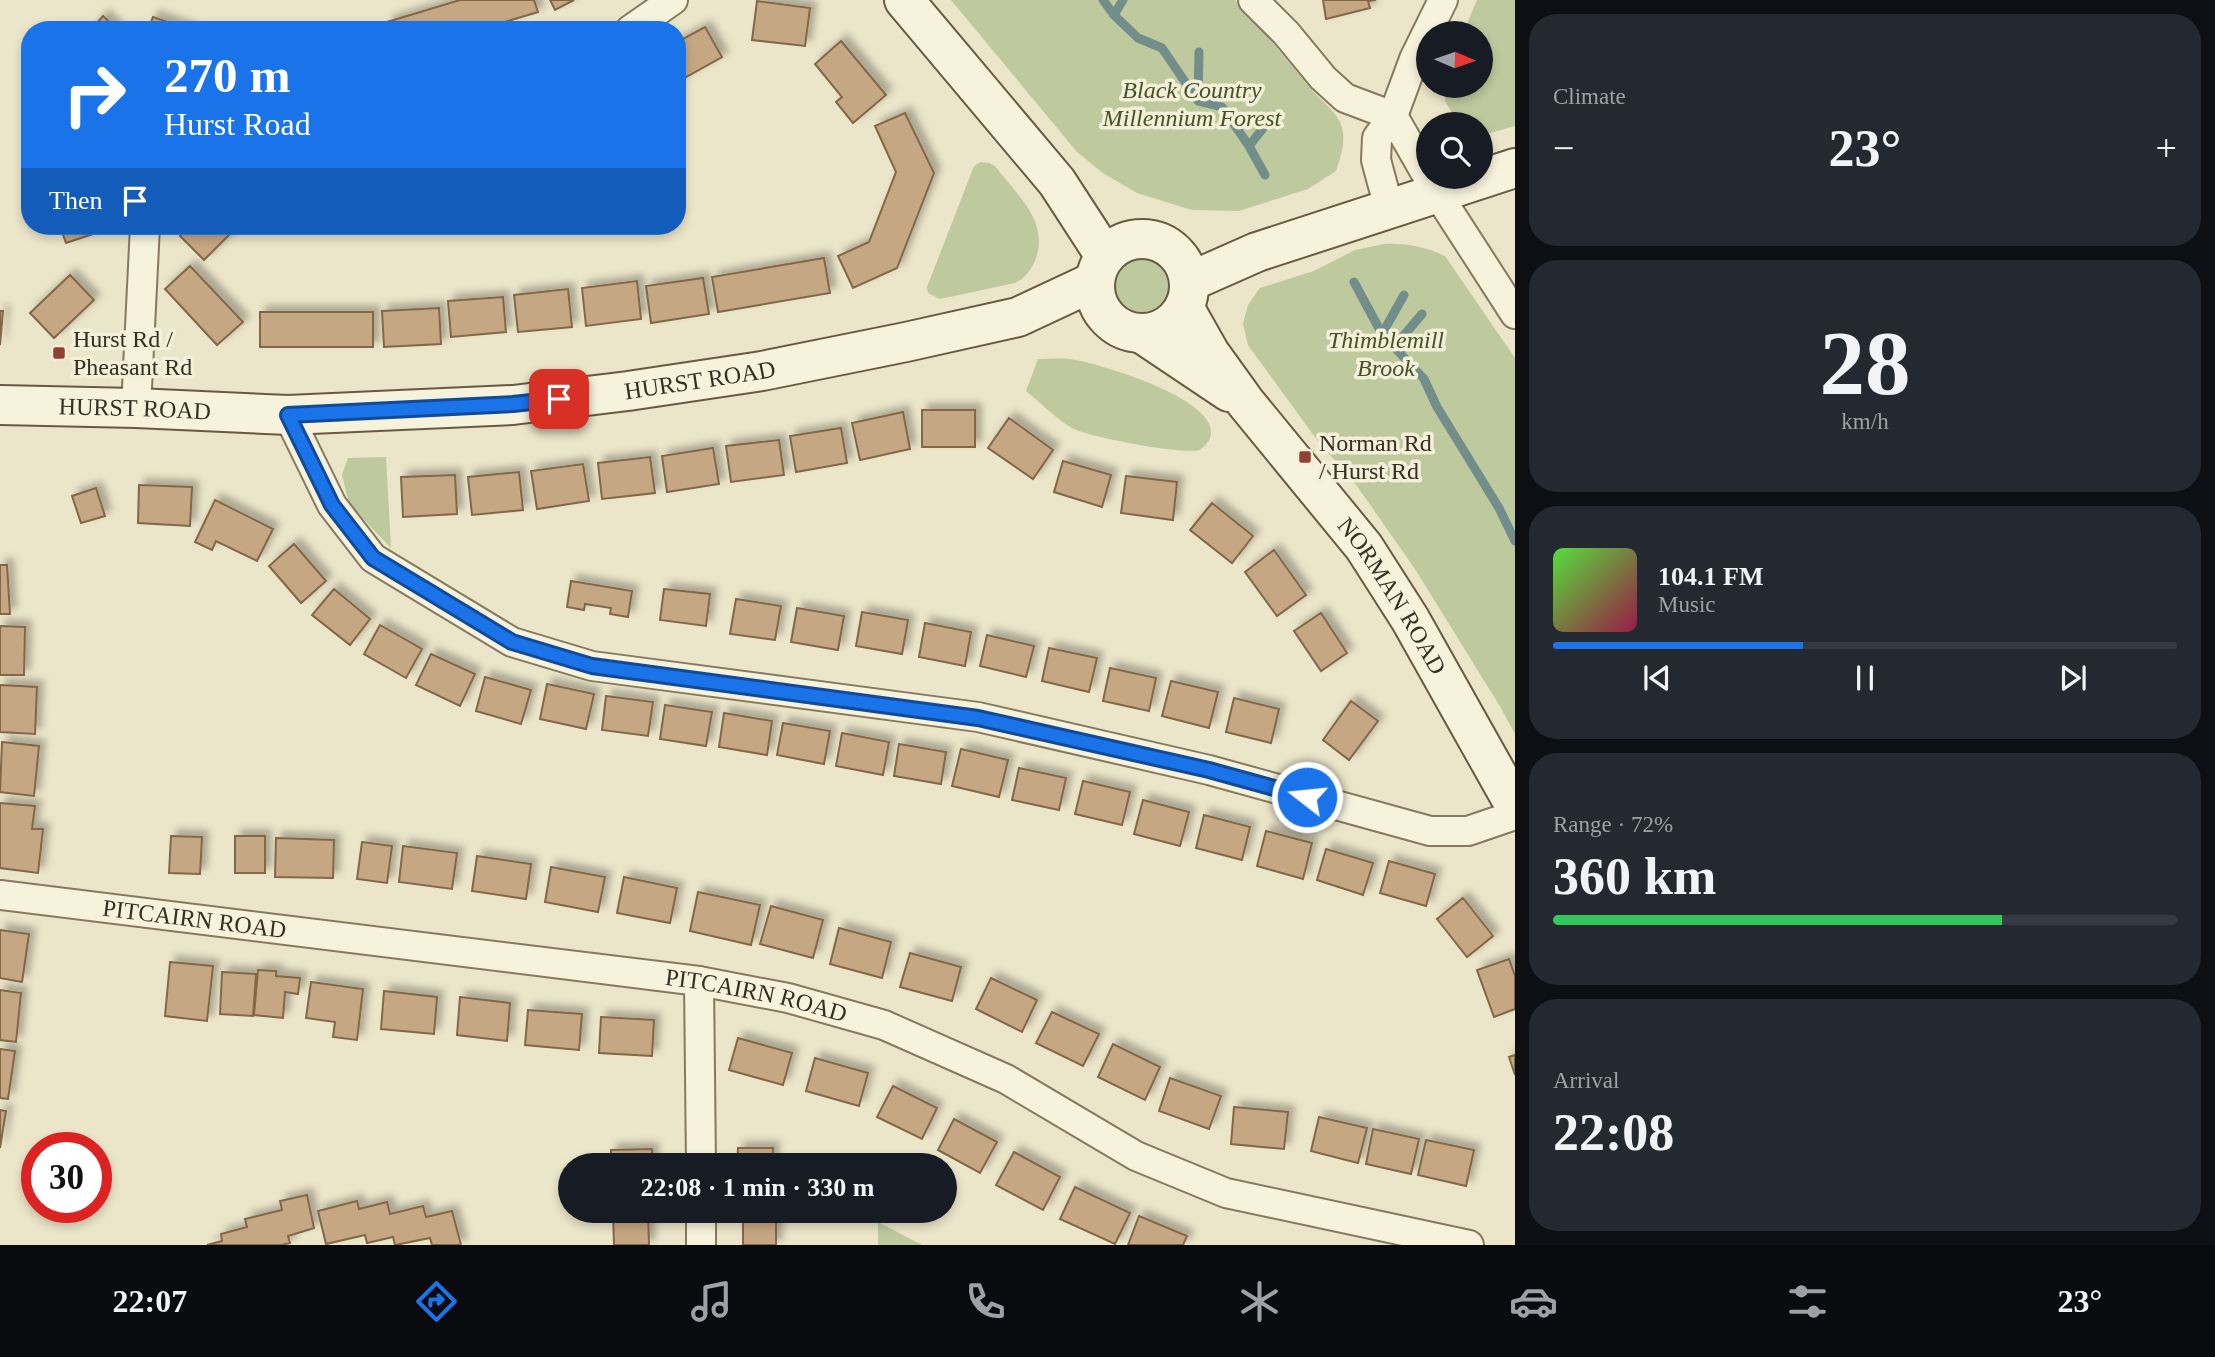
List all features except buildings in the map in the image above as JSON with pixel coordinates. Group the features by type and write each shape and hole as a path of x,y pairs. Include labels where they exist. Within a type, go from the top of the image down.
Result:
{"street":[{"path":"643,21 673,0"},
{"path":"904,0 1056,182 1100,269 1097,302 1125,327 1154,332 1175,320 1186,295 1185,267 1157,244 1056,182"},
{"path":"1253,0 1286,33 1323,78 1345,98 1393,116 1437,192 1515,314"},
{"path":"1390,208 1377,160 1377,138 1393,116 1414,59 1443,0"},
{"path":"1186,295 1257,252 1515,168"},
{"path":"136,408 145,235"},
{"path":"1100,269 1122,243 1257,252"},
{"name":"HURST ROAD","path":"0,405 288,415 513,404 628,391 762,370 1018,317 1100,269"},
{"name":"NORMAN ROAD","path":"1186,295 1210,353 1246,403 1364,547 1410,619 1515,806"},
{"name":"HURST ROAD","path":"1018,317 1125,327"},
{"name":"NORMAN ROAD","path":"1125,327 1246,403"},
{"path":"288,415 332,505 373,558 512,642 592,666 978,718 1209,770 1430,831 1468,831 1515,815"},
{"name":"PITCAIRN ROAD","path":"0,895 699,981 788,998 884,1025 1006,1079 1136,1156 1226,1194 1469,1245"},
{"path":"699,981 701,1153"},
{"path":"701,1223 701,1245"}],"green space":[{"name":"Black Country Millennium Forest","path":"951,0 1235,0 1337,117 1343,139 1336,171 1308,189 1239,211 1192,210 1137,193 1103,173 1077,152"},
{"path":"1477,0 1515,0 1515,126 1493,132 1493,112 1452,112 1445,101 1445,98 1493,98 1493,21 1468,21"},
{"path":"981,162 995,166 1028,209 1038,232 1036,258 1028,273 1015,283 940,299 928,293 927,287 974,166"},
{"name":"Thimblemill Brook","path":"1384,244 1415,246 1445,256 1515,358 1515,734 1415,569 1357,486 1317,440 1248,345 1243,324 1248,305 1260,288 1314,271 1355,250"},
{"path":"1144,259 1166,268 1175,290 1166,312 1144,321 1122,312 1113,290 1122,268"},
{"path":"1038,359 1085,362 1152,384 1194,407 1207,420 1210,438 1199,450 1175,450 1115,440 1072,428 1026,391"},
{"path":"386,457 391,548 349,504 342,475 348,458"},
{"path":"880,1223 922,1245 878,1245"}],"waterway":[{"name":"Thimblemill Brook","path":"1103,0 1138,38 1162,48 1198,101 1222,107 1265,175"},
{"path":"1114,15 1123,0"},
{"path":"1198,101 1199,52"},
{"path":"1249,146 1271,118"},
{"name":"Thimblemill Brook","path":"1354,282 1382,334 1424,379 1437,407 1499,508 1515,541"},
{"path":"1382,334 1404,295"},
{"path":"1394,347 1422,314"}],"place":[{"name":"Hurst Rd / Pheasant Rd","path":"59,353"},
{"name":"Norman Rd / Hurst Rd","path":"1305,457"}],"route":[{"path":"559,399 513,404 288,415 332,505 373,558 512,642 592,666 978,718 1209,770 1307,797"}]}
